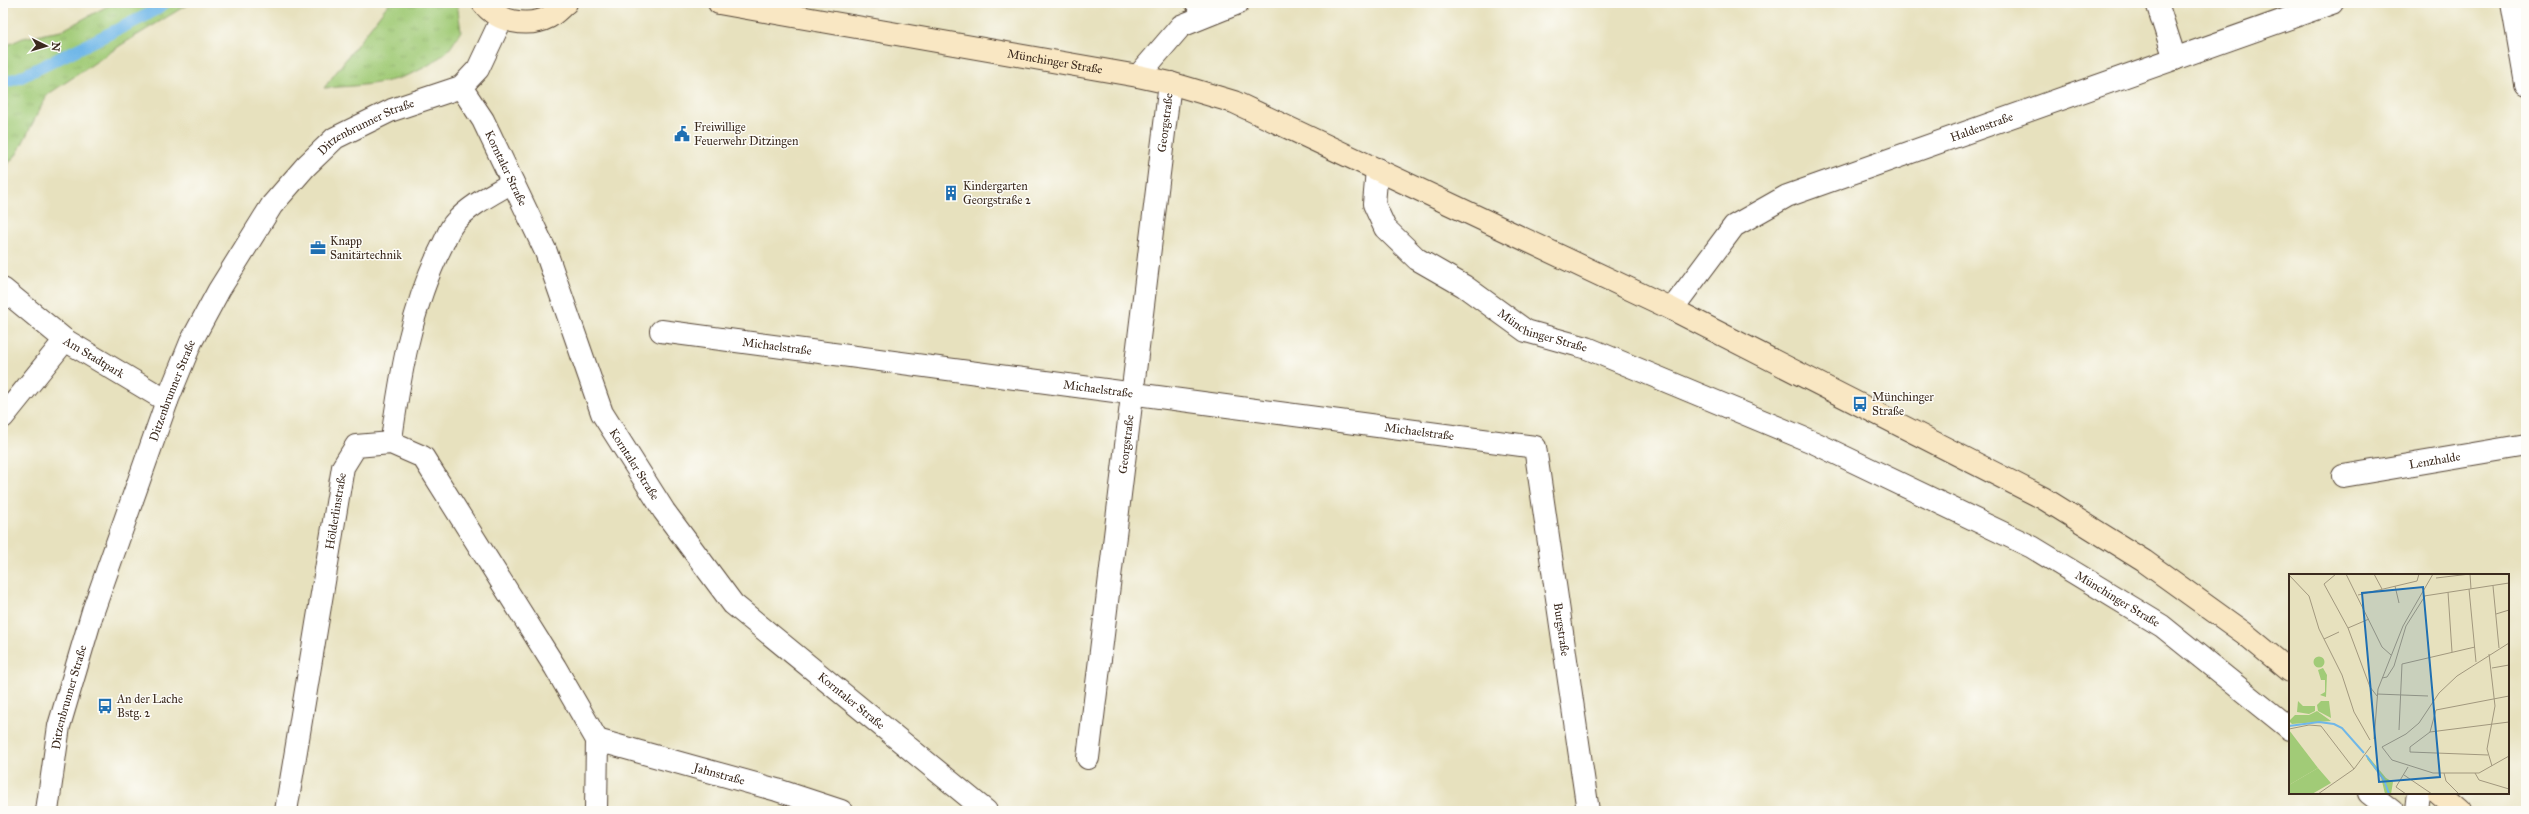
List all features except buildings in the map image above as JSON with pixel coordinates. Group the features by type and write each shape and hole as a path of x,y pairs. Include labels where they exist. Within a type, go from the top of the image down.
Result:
{"main road":[{"path":"483,3 502,18 525,23 549,17 566,3"},
{"name":"Münchinger Straße","path":"719,3 1138,76 1170,83 1234,102 1672,309 2043,498 2144,561 2244,633 2289,670"},
{"path":"2440,794 2460,811"}],"street":[{"path":"1138,76 1181,26 1204,8 1238,3"},
{"path":"2157,3 2175,59"},
{"name":"Haldenstraße","path":"1672,309 1734,226 1787,196 2332,3"},
{"path":"2512,3 2526,84"},
{"path":"461,87 478,69 502,18"},
{"name":"Georgstraße","path":"1088,758 1170,83"},
{"name":"Korntaler Straße","path":"461,87 484,120 546,252 602,413 664,511 728,597 739,608 986,811"},
{"name":"Ditzenbrunner Straße","path":"47,811 59,726 93,611 167,401 192,342 219,290 272,205 306,166 335,138 392,110 461,87"},
{"name":"Münchinger Straße","path":"1377,169 1374,204 1385,228 1417,259 1464,286 1526,331 1587,348 1815,443 2032,547 2162,626 2289,728"},
{"path":"3,289 65,340"},
{"name":"Michaelstraße","path":"661,332 1132,396 1535,447"},
{"name":"Am Stadtpark","path":"3,417 65,340 167,401"},
{"name":"Hölderlinstraße","path":"286,811 343,467 356,446 391,443 423,456 555,666 597,740"},
{"name":"Lenzhalde","path":"2343,476 2526,445"},
{"name":"Burgstraße","path":"1535,447 1588,811"},
{"path":"596,811 597,740"},
{"name":"Jahnstraße","path":"597,740 777,790 842,811"},
{"path":"2370,794 2392,811"},
{"path":"2417,811 2419,794"}],"lane":[{"path":"391,443 398,390 408,344 433,264 454,222 483,200 513,182"}],"green space":[{"path":"113,3 190,3 121,45 47,95 17,154 3,169 3,47 23,38 61,31"},
{"path":"389,3 457,3 461,31 452,46 447,51 431,63 403,77 373,84 324,88"}],"waterway":[{"path":"3,83 21,77 147,15 165,3"}],"place":[{"name":"Freiwillige Feuerwehr Ditzingen","path":"682,134"},
{"name":"Kindergarten Georgstraße 2","path":"951,193"},
{"name":"Knapp Sanitärtechnik","path":"318,248"},
{"name":"Münchinger Straße","path":"1860,404"},
{"name":"An der Lache Bstg. 2","path":"105,706"}]}
